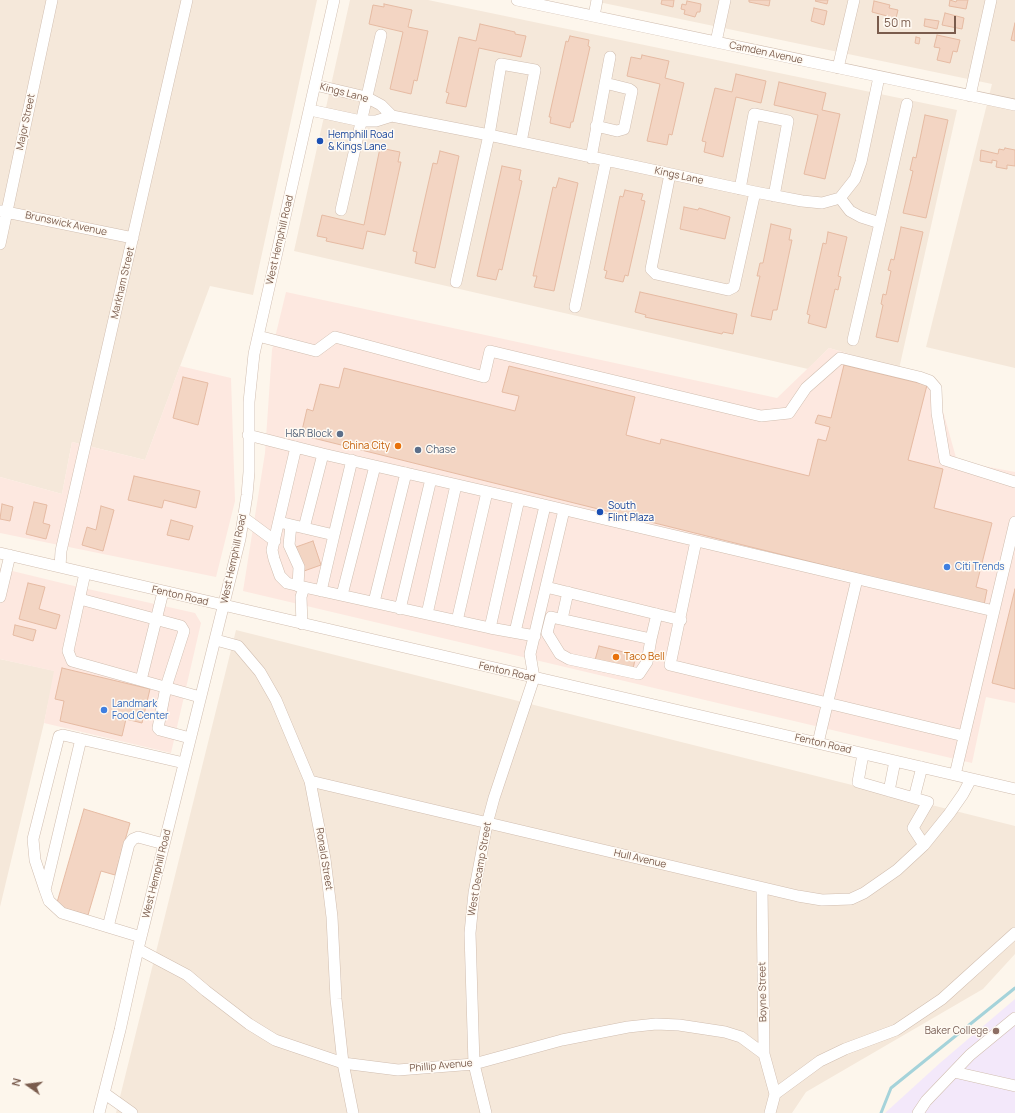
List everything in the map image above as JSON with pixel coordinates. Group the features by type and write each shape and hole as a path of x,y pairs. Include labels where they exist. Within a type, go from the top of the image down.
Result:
{"street":[{"name":"Major Street","path":"0,244 3,211 52,0"},
{"name":"Markham Street","path":"60,567 61,551 187,0"},
{"name":"West Hemphill Road","path":"99,1113 200,697 216,640 244,518 249,472 248,435 250,379 254,354 334,0"},
{"name":"Camden Avenue","path":"517,0 1015,105"},
{"path":"594,16 597,0"},
{"path":"716,42 725,0"},
{"path":"838,68 854,0"},
{"path":"970,96 991,0"},
{"path":"341,210 380,36"},
{"path":"591,158 610,57"},
{"path":"456,282 489,135 501,64 535,70 521,142"},
{"path":"880,77 861,162 855,179 840,198 850,211 861,217 880,223"},
{"path":"596,126 617,131 624,129 632,91 605,83"},
{"name":"Kings Lane","path":"315,85 366,97 381,105 392,116"},
{"path":"853,340 906,104"},
{"name":"Kings Lane","path":"310,110 361,121 376,120 392,116 802,201 822,203 840,198"},
{"path":"740,189 754,114 788,120 774,196"},
{"path":"575,308 606,161"},
{"path":"670,174 651,269 656,274 728,290 734,287 755,192"},
{"name":"Brunswick Avenue","path":"3,211 133,238"},
{"path":"258,336 316,350 335,337 484,377 490,351 762,416 789,413 806,388 840,358 930,381 936,388 937,413 945,460 1015,482"},
{"path":"248,435 994,612"},
{"path":"296,447 272,550 280,576 287,583 400,609 535,636"},
{"path":"304,528 323,454"},
{"path":"321,591 352,460"},
{"path":"342,595 375,466"},
{"path":"374,602 406,473"},
{"path":"400,609 431,479"},
{"path":"427,614 456,485"},
{"path":"457,621 487,492"},
{"path":"490,628 519,499"},
{"path":"515,632 545,506"},
{"path":"534,678 530,654 564,510"},
{"path":"244,518 274,541"},
{"path":"279,522 334,535"},
{"path":"955,775 1015,522"},
{"path":"291,525 289,545 299,567 302,597 302,624"},
{"path":"696,541 670,665 964,736"},
{"path":"0,597 5,554"},
{"name":"Fenton Road","path":"5,554 163,592 1015,789"},
{"path":"85,573 68,651 72,661 200,697"},
{"path":"818,743 857,579"},
{"path":"546,587 680,620"},
{"path":"141,680 163,592"},
{"path":"562,619 568,592"},
{"path":"80,599 181,626 184,631 166,688 158,728 160,730 190,738"},
{"path":"651,640 551,617 547,633 560,654 569,659 605,668 639,674 647,662 657,614"},
{"name":"Ronald Street","path":"216,640 238,646 260,672 276,700 310,781 325,859 332,917 336,999 343,1063 353,1113"},
{"name":"West Decamp Street","path":"486,1113 474,1064 470,933 474,893 487,824 494,798 534,678"},
{"path":"141,937 62,914 49,901 35,860 33,838 59,736 63,735 184,762"},
{"path":"46,890 81,739"},
{"path":"863,754 858,782 928,802 913,828 924,845"},
{"path":"889,791 896,761"},
{"path":"914,798 922,767"},
{"name":"Hull Avenue","path":"310,781 762,888 822,900 851,898 864,894 897,870 924,845 963,794 971,779"},
{"path":"108,927 129,844 133,839 138,837 164,844"},
{"name":"Boyne Street","path":"762,888 764,1054 775,1094"},
{"path":"770,1113 775,1094 820,1061 845,1049 896,1030 942,999 1015,933"},
{"name":"Phillip Avenue","path":"138,949 187,975 249,1024 275,1040 343,1063 398,1070 474,1064 562,1040 628,1027 656,1024 679,1025 741,1036 764,1054"},
{"path":"918,1113 926,1101 970,1055 1015,1018"},
{"path":"954,1072 1015,1086"},
{"path":"104,1093 132,1113"}],"shaded area":[{"path":"0,0 317,0 253,295 210,286 145,460 72,442 62,494 0,477"},
{"path":"350,0 428,0 957,110 899,369 829,348 808,369 294,251"},
{"path":"589,0 1015,0 1015,368 926,347 992,84"},
{"name":"South Flint Plaza","path":"286,292 777,398 829,348 934,379 957,461 1015,472 1015,703 986,697 972,763 243,591 265,453 272,350"},
{"path":"180,366 231,378 235,501 216,577 0,533 0,477 62,494 72,442 145,460"},
{"path":"0,568 195,613 201,623 171,753 44,723 54,671 0,659"},
{"path":"236,630 1015,826 1015,954 983,989 806,1092 792,1113 116,1113"},
{"path":"0,659 55,671 0,907"},
{"name":"Baker College","path":"1015,999 1015,1113 885,1113 940,1063"}],"building":[{"path":"662,0 674,0 673,7 661,4"},
{"path":"749,0 770,0 769,6 749,2"},
{"path":"828,0 827,4 815,1"},
{"path":"950,0 956,2 957,0 968,0 966,9 949,6"},
{"path":"687,1 701,4 700,12 697,12 695,17 684,14 685,10 681,9 682,4 686,5"},
{"path":"874,1 890,5 889,8 898,10 895,22 886,20 887,16 872,12"},
{"path":"384,4 412,10 408,27 428,31 417,81 414,80 411,94 390,89 403,32 369,24 373,5 384,7"},
{"path":"814,8 827,11 824,25 811,21"},
{"path":"945,13 964,18 962,29 942,25"},
{"path":"925,19 939,21 937,29 924,26"},
{"path":"1015,23 1015,41 1011,40"},
{"path":"480,24 526,36 521,57 479,48 466,107 446,103 449,93 446,92 459,37 476,41"},
{"path":"937,35 960,40 957,52 953,51 950,63 937,60 940,48 934,47"},
{"path":"570,36 589,40 588,46 590,47 573,122 571,122 570,128 550,123 551,117 549,117 566,41 568,42"},
{"path":"916,37 920,38 919,44 915,43"},
{"path":"642,55 669,61 665,78 684,83 672,135 669,134 667,145 647,141 660,84 627,76 631,57 641,59"},
{"path":"736,74 766,81 761,103 736,97 723,157 704,152 706,142 702,141 715,88 732,92"},
{"path":"779,82 826,93 822,110 840,114 825,179 804,174 818,115 774,105"},
{"path":"925,115 948,120 926,218 903,213 913,171 910,170 913,157 916,158"},
{"path":"380,148 400,152 398,162 401,162 385,235 367,231 363,249 326,241 327,238 317,236 322,215 364,225"},
{"path":"1005,148 1015,150 1015,166 1007,165 1007,169 996,167 997,161 992,160 992,163 980,161 981,150 998,154 999,149 1004,150"},
{"path":"440,151 459,156 435,268 415,263 417,252 413,251 433,163 437,164"},
{"path":"502,166 521,170 519,180 522,181 502,270 499,269 496,280 477,276"},
{"path":"559,178 578,183 554,291 534,287 537,276 533,276 553,187 556,188"},
{"path":"625,190 643,194 641,200 645,201 628,276 625,275 623,282 605,278 607,271 604,270 620,196 623,197"},
{"path":"684,207 698,210 699,208 730,217 725,239 680,229"},
{"path":"771,224 791,229 789,240 792,240 777,310 773,310 771,320 751,316 760,276 757,276 760,263 763,263"},
{"path":"901,227 923,232 898,342 876,337 883,305 881,304 883,294 886,295 891,271 888,270 891,259 894,260"},
{"path":"828,232 847,237 838,276 841,277 838,290 835,289 826,328 808,323 810,315 807,314 823,243 826,244"},
{"path":"640,292 737,314 733,334 723,332 722,334 645,317 646,315 635,312"},
{"path":"844,365 927,385 908,460 943,469 934,508 992,523 976,587 987,590 984,605 301,435 307,409 313,411 320,384 339,388 344,368 515,411 519,396 502,392 509,366 635,397 626,435 660,444 661,439 809,476 818,439 826,441 830,427 815,423 818,415 831,418"},
{"path":"183,377 208,383 198,425 173,418"},
{"path":"134,476 200,491 196,508 164,500 162,508 128,500"},
{"path":"34,502 47,505 43,523 50,525 46,539 26,534"},
{"path":"2,504 13,507 10,521 0,519"},
{"path":"101,506 114,510 103,551 82,545 87,527 96,530"},
{"path":"171,520 193,526 189,540 167,535"},
{"path":"313,541 321,565 304,571 296,547"},
{"path":"28,583 45,587 39,609 60,615 56,629 19,619"},
{"path":"1015,589 1015,689 992,683"},
{"path":"15,625 36,630 33,641 13,635"},
{"name":"Taco Bell","path":"599,646 636,655 633,669 595,660"},
{"name":"Landmark Food Center","path":"62,668 150,689 142,723 126,719 122,736 60,721 64,701 55,699"},
{"path":"84,809 130,823 115,875 101,871 88,915 56,906"}],"waterway":[{"path":"881,1113 891,1088 1015,988"}],"place":[{"name":"Hemphill Road & Kings Lane","path":"320,141"},
{"name":"H&R Block","path":"340,434"},
{"name":"China City","path":"398,446"},
{"name":"Chase","path":"418,450"},
{"name":"South Flint Plaza","path":"600,512"},
{"name":"Citi Trends","path":"947,567"},
{"name":"Taco Bell","path":"616,657"},
{"name":"Landmark Food Center","path":"104,710"},
{"name":"Baker College","path":"996,1031"}]}
